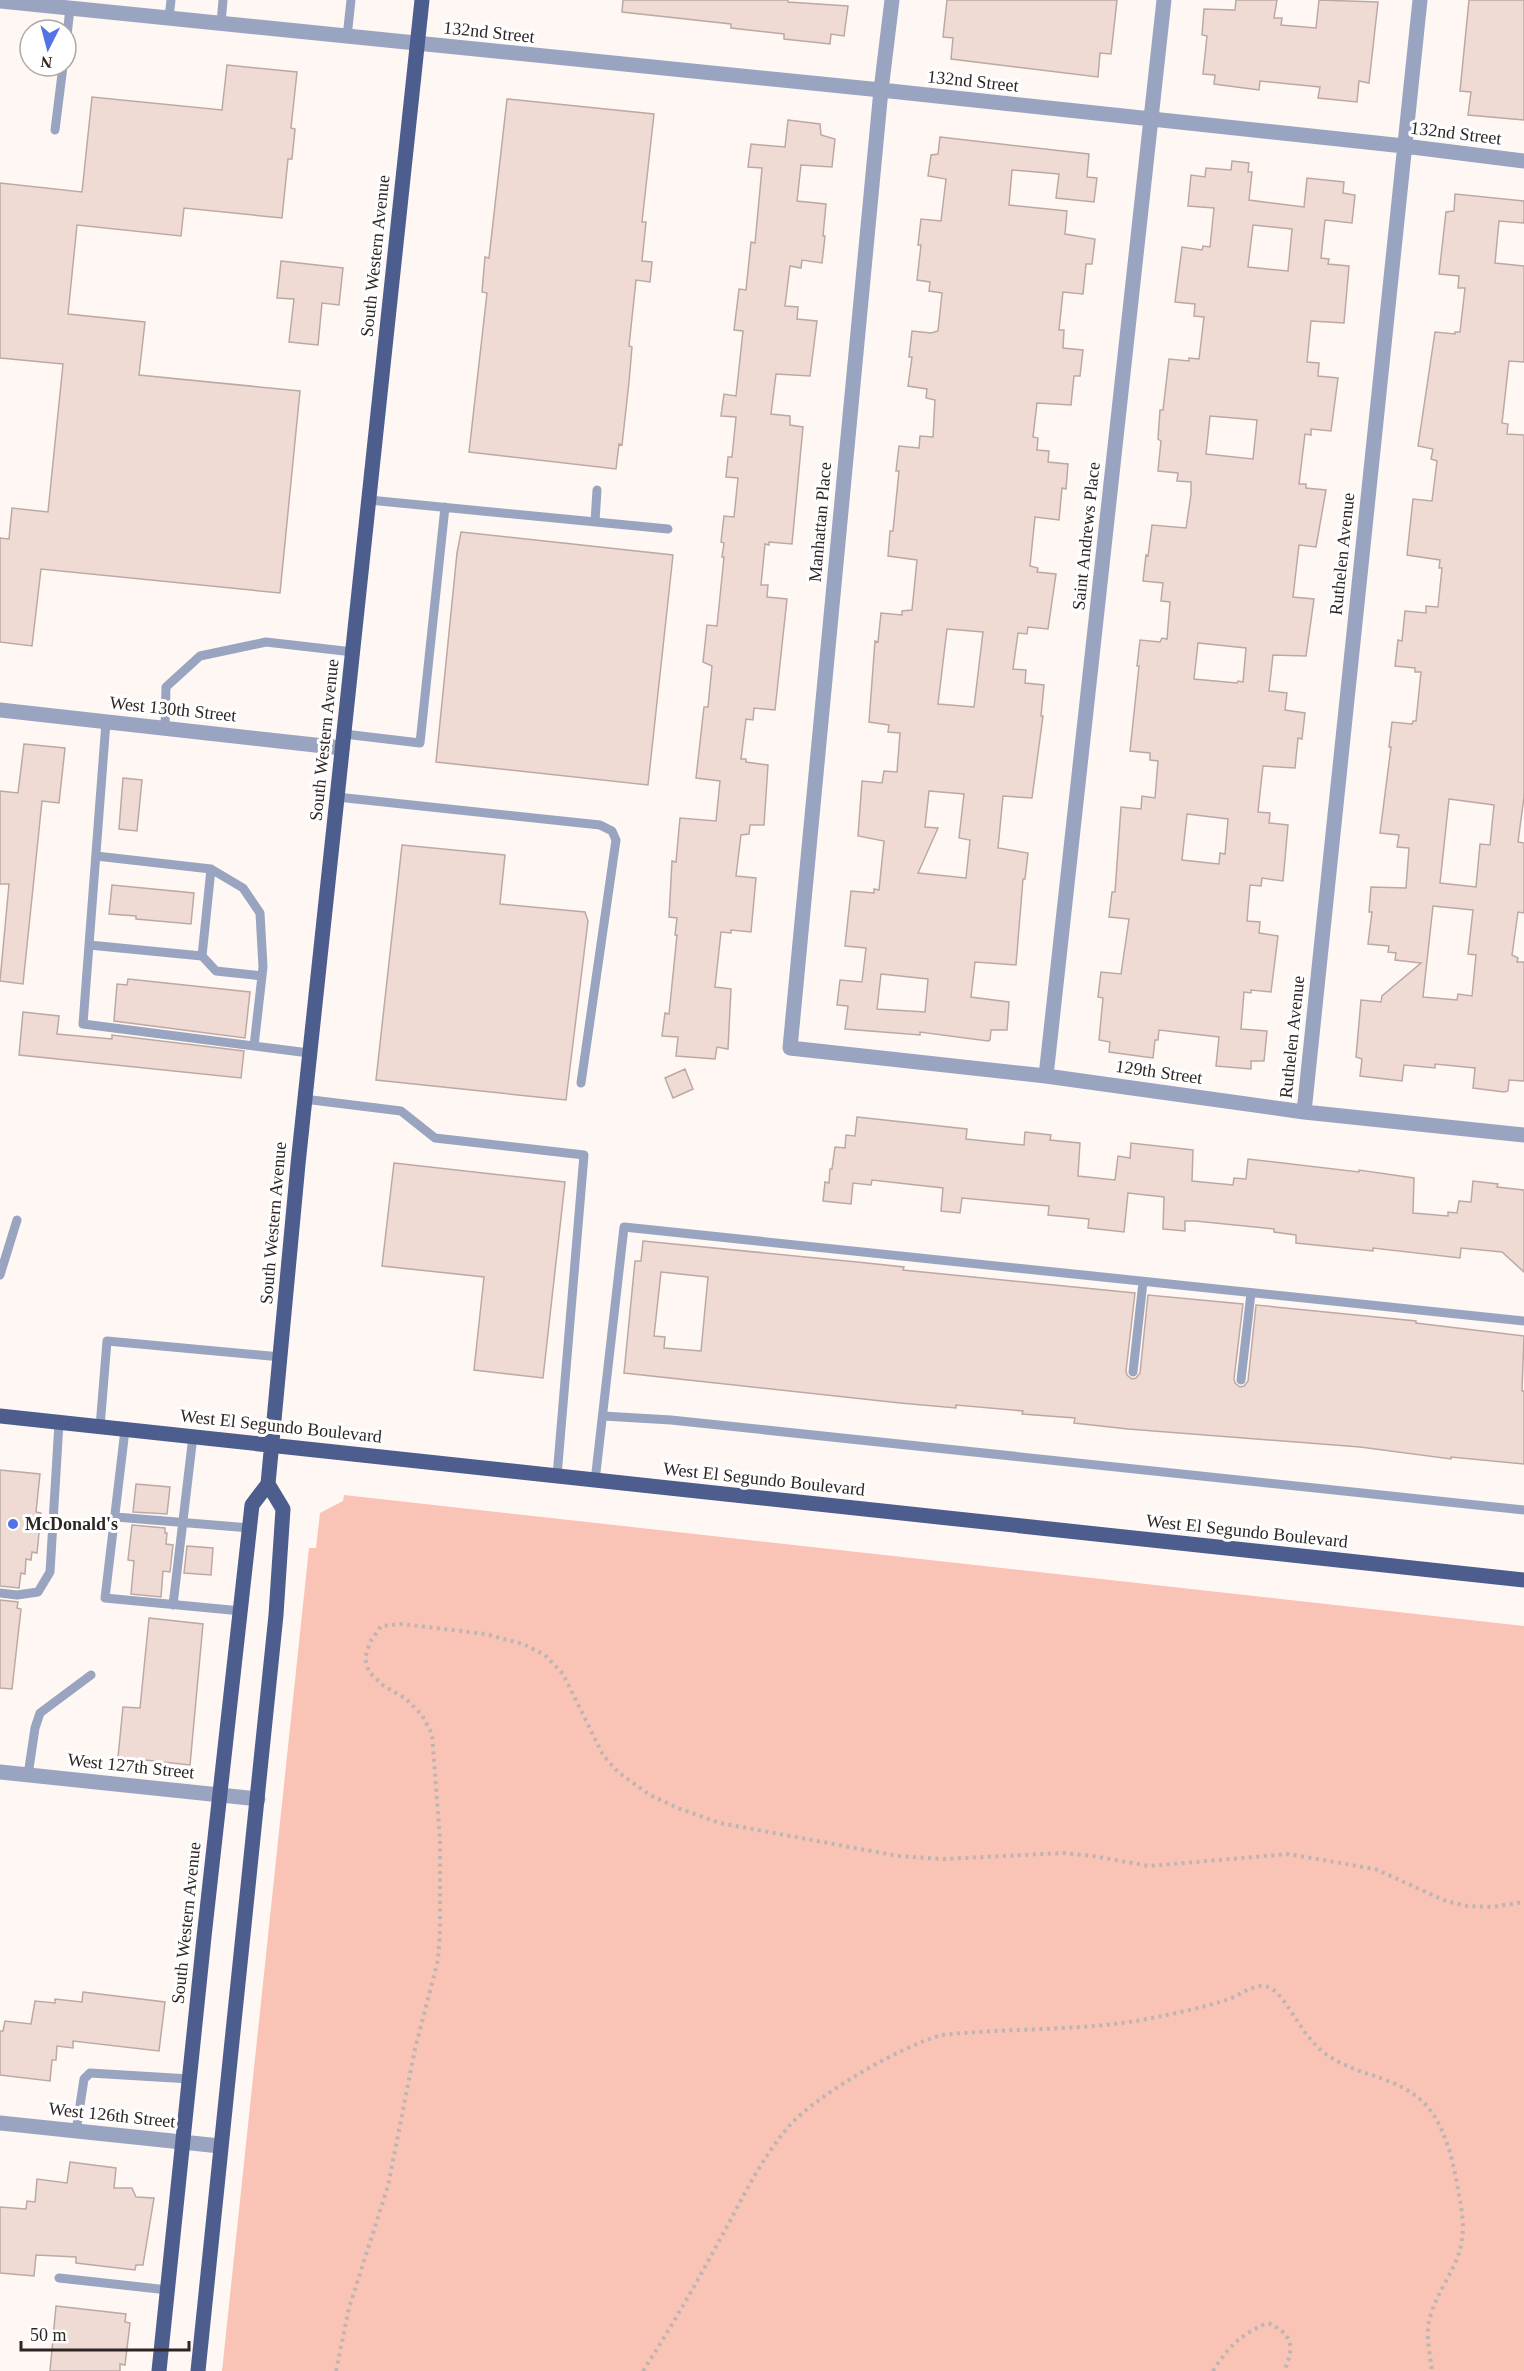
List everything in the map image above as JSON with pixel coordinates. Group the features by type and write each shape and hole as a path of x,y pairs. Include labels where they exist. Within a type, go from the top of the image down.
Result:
{"main road":[{"name":"South Western Avenue","path":"159,2371 252,1505 268,1484 304,1099 422,0"},
{"name":"West El Segundo Boulevard","path":"0,1416 1524,1580"},
{"path":"198,2371 276,1615 283,1509 268,1484"}],"street":[{"name":"Manhattan Place","path":"789,1047 881,90 892,0"},
{"name":"Saint Andrews Place","path":"1046,1076 1164,0"},
{"name":"Ruthelen Avenue","path":"1304,1112 1420,0"},
{"name":"132nd Street","path":"0,1 881,90 1524,161"},
{"name":"West 130th Street","path":"0,710 165,728 343,741"},
{"name":"129th Street","path":"789,1047 1046,1076 1304,1112 1524,1136"},
{"name":"West 127th Street","path":"0,1772 258,1799"},
{"name":"West 126th Street","path":"0,2123 220,2146"}],"lane":[{"path":"169,18 171,0"},
{"path":"221,24 223,0"},
{"path":"347,37 351,0"},
{"path":"69,18 70,8"},
{"path":"56,130 62,78"},
{"path":"595,522 597,490"},
{"path":"369,500 668,529"},
{"path":"343,741 420,743 445,507"},
{"path":"165,728 165,687 200,656 266,642 353,652"},
{"path":"106,722 83,1024 309,1053"},
{"path":"337,797 600,825 612,831 616,840 581,1083"},
{"path":"96,856 211,869 243,888 260,913 262,976 254,1046"},
{"path":"202,956 211,869"},
{"path":"89,945 202,956 216,971 262,976"},
{"path":"304,1099 400,1111 435,1138 584,1155 557,1476"},
{"path":"0,1275 17,1220"},
{"path":"595,1481 624,1227 1524,1321"},
{"path":"1133,1372 1143,1282"},
{"path":"1241,1380 1251,1293"},
{"path":"100,1427 107,1341 281,1357"},
{"path":"603,1416 694,1422 1524,1510"},
{"path":"0,1593 17,1595 38,1592 50,1572 59,1423"},
{"path":"124,1430 116,1517 105,1598 241,1611"},
{"path":"173,1605 193,1436"},
{"path":"116,1517 250,1528"},
{"path":"28,1775 34,1728 40,1713 91,1674"},
{"path":"76,2131 84,2079 90,2073 190,2079"},
{"path":"59,2278 168,2290"}],"path":[{"path":"336,2371 350,2308 388,2186 415,2049 438,1960 440,1930 440,1839 432,1734 422,1715 405,1698 384,1686 369,1672 365,1658 370,1642 381,1626 403,1624 485,1635 523,1644 545,1655 563,1674 603,1755 618,1772 650,1795 680,1809 720,1823 898,1856 943,1859 1063,1853 1149,1866 1288,1854 1375,1869 1446,1901 1467,1906 1491,1907 1524,1902"},
{"path":"643,2371 694,2288 761,2163 792,2124 846,2083 903,2050 923,2040 942,2035 1138,2020 1230,1999 1252,1988 1265,1986 1277,1992 1304,2031 1322,2051 1342,2065 1395,2082 1411,2092 1426,2105 1444,2132 1462,2208 1463,2244 1456,2266 1430,2318 1428,2339 1432,2371"},
{"path":"1214,2371 1233,2344 1250,2330 1268,2323 1282,2329 1290,2341 1290,2358 1284,2371"}],"shaded area":[{"path":"344,1495 1524,1626 1524,2371 222,2371 309,1548 316,1548 320,1513 343,1501"}],"building":[{"path":"623,0 788,0 788,2 848,6 844,36 831,34 830,44 784,39 784,34 731,28 731,24 622,12"},
{"path":"947,0 1117,0 1111,54 1100,53 1098,77 951,59 953,38 943,37"},
{"path":"1236,0 1277,0 1274,18 1282,18 1281,25 1316,28 1319,0 1378,2 1369,83 1359,81 1357,102 1318,98 1320,87 1260,81 1259,90 1214,84 1215,75 1203,74 1207,36 1202,35 1204,9 1235,10"},
{"path":"1469,0 1524,0 1524,120 1468,115 1471,92 1460,91"},
{"path":"227,65 297,72 291,128 295,129 292,159 288,159 282,218 184,208 181,236 77,225 68,314 145,322 139,375 300,391 280,593 41,569 32,646 0,642 0,538 9,539 12,508 48,512 63,364 0,358 0,183 82,192 92,97 222,110"},
{"path":"507,99 654,114 642,222 646,222 642,261 652,262 650,282 636,280 629,346 632,347 629,382 622,445 619,444 616,469 469,452 487,293 482,292 485,257 489,258"},
{"path":"788,120 820,124 821,135 835,139 832,167 801,165 797,201 826,204 822,263 802,260 801,268 790,266 785,306 798,307 797,319 817,321 810,376 776,374 771,414 790,416 790,425 803,427 792,544 769,542 769,545 765,544 761,585 768,585 767,597 787,599 775,710 754,708 753,720 746,719 741,759 746,759 746,762 768,765 764,825 750,825 749,834 741,835 736,876 756,878 751,932 731,930 731,933 721,932 715,987 731,989 728,1049 717,1047 715,1059 676,1056 678,1037 662,1036 665,1013 669,1014 677,935 675,935 677,918 669,917 672,861 676,862 680,818 716,821 720,781 696,778 704,707 708,707 712,666 703,662 707,625 717,626 724,557 722,557 724,543 721,542 724,516 734,517 738,478 726,477 728,457 732,457 736,417 721,416 724,394 736,396 743,331 734,330 739,289 746,290 751,242 755,243 762,168 748,167 751,144 785,147"},
{"path":"940,137 1089,154 1087,177 1097,178 1094,202 1056,198 1059,174 1012,170 1009,205 1067,211 1065,234 1095,239 1092,264 1086,264 1083,294 1063,292 1059,330 1064,330 1063,348 1083,350 1080,376 1074,376 1071,405 1037,403 1033,437 1038,438 1037,450 1049,451 1048,462 1068,464 1066,489 1062,488 1059,520 1035,517 1030,566 1038,568 1037,572 1056,574 1048,629 1028,627 1027,634 1018,633 1013,669 1026,670 1025,683 1044,685 1041,716 1043,716 1032,798 1003,796 998,848 1028,853 1025,879 1023,879 1016,965 975,962 971,997 1009,1002 1007,1030 991,1030 988,1041 920,1032 920,1035 845,1029 848,1006 837,1005 840,980 862,982 866,948 845,946 851,891 874,893 874,889 879,890 884,841 858,836 862,781 882,783 884,771 897,772 900,733 888,732 889,725 869,722 875,641 878,642 881,613 902,615 902,611 912,610 917,560 888,556 899,471 896,471 899,446 919,448 920,436 933,437 935,400 926,398 927,389 908,386 912,357 909,357 912,331 931,333 938,331 942,293 929,291 930,282 917,280 921,219 941,221 946,179 928,176 931,155 938,154","holes":["947,629 983,632 974,707 938,704","929,791 964,794 959,838 970,840 966,878 918,873 938,828 925,827","881,974 928,979 925,1012 877,1009"]},
{"path":"1232,161 1249,163 1248,172 1252,172 1249,200 1304,207 1307,178 1344,182 1343,193 1355,195 1352,223 1325,220 1321,258 1329,259 1328,264 1349,266 1344,323 1311,321 1307,362 1319,363 1318,376 1338,378 1331,431 1311,429 1311,435 1305,434 1299,484 1306,484 1306,488 1326,490 1316,547 1299,545 1293,597 1314,599 1306,656 1273,655 1269,691 1287,693 1285,710 1305,713 1302,739 1298,738 1295,768 1263,766 1258,812 1270,813 1269,823 1288,825 1283,881 1262,878 1261,886 1250,885 1247,921 1260,922 1259,933 1278,936 1271,992 1251,990 1251,993 1244,992 1241,1029 1267,1031 1264,1061 1251,1061 1251,1069 1216,1066 1219,1037 1159,1030 1158,1040 1155,1040 1153,1058 1109,1052 1110,1042 1099,1040 1103,998 1098,997 1101,972 1121,974 1129,919 1109,917 1112,892 1115,892 1121,807 1141,809 1142,796 1155,798 1158,761 1150,760 1150,753 1130,751 1140,640 1160,642 1162,638 1167,639 1170,602 1161,601 1163,583 1143,581 1146,555 1148,556 1152,525 1186,528 1191,494 1191,482 1177,481 1178,473 1158,471 1161,441 1158,439 1160,410 1163,410 1169,359 1189,361 1189,358 1199,359 1204,317 1194,316 1195,304 1175,302 1182,247 1202,250 1203,246 1210,247 1214,208 1188,206 1191,175 1205,177 1206,168 1231,170","holes":["1253,225 1292,229 1288,271 1248,267","1210,416 1257,420 1253,459 1206,454","1198,643 1246,648 1243,682 1194,679","1187,814 1228,819 1225,854 1220,853 1219,864 1182,860"]},
{"path":"1455,194 1524,201 1524,223 1499,221 1495,263 1524,266 1524,362 1509,361 1502,423 1508,424 1507,434 1524,435 1524,797 1518,842 1524,843 1524,913 1518,912 1512,955 1518,958 1517,962 1524,962 1524,1081 1509,1080 1508,1091 1504,1092 1473,1088 1475,1068 1435,1064 1435,1068 1404,1065 1402,1081 1360,1076 1362,1059 1356,1057 1361,1000 1381,1002 1382,996 1421,963 1395,960 1396,953 1388,952 1389,946 1368,944 1372,912 1369,912 1371,887 1406,888 1409,848 1397,847 1399,835 1380,833 1392,722 1412,724 1416,721 1421,672 1415,672 1415,668 1395,666 1398,640 1402,641 1405,611 1426,613 1426,606 1438,607 1442,568 1439,568 1440,560 1407,555 1413,499 1432,501 1437,461 1431,459 1433,449 1418,446 1435,332 1455,334 1455,332 1460,332 1465,288 1458,288 1459,276 1439,274 1446,212 1454,211","holes":["1449,799 1494,805 1490,845 1480,844 1476,887 1440,883","1433,906 1473,910 1468,954 1476,955 1472,996 1458,994 1457,1000 1423,997"]},
{"path":"281,261 343,268 339,305 322,303 318,345 289,342 294,299 277,298"},
{"path":"461,532 673,555 648,785 436,762"},
{"path":"24,744 65,748 59,803 42,801 23,984 0,981 9,884 0,884 0,791 18,793"},
{"path":"123,778 142,780 137,831 119,829"},
{"path":"402,845 505,855 500,904 585,912 588,921 566,1100 376,1080"},
{"path":"112,885 194,893 191,924 109,914"},
{"path":"128,979 250,992 245,1038 114,1021 117,984 127,985"},
{"path":"23,1012 59,1016 57,1034 112,1039 112,1035 244,1051 241,1078 19,1055"},
{"path":"685,1069 693,1089 673,1098 665,1078"},
{"path":"857,1117 967,1129 966,1139 1024,1145 1025,1132 1051,1135 1050,1140 1080,1143 1078,1176 1115,1180 1118,1156 1130,1158 1131,1143 1193,1150 1192,1181 1233,1185 1234,1178 1246,1179 1248,1159 1414,1178 1413,1213 1448,1216 1448,1212 1457,1213 1459,1201 1471,1202 1473,1181 1524,1190 1524,1272 1502,1252 1461,1248 1460,1258 1373,1248 1373,1251 1296,1243 1296,1235 1274,1232 1274,1229 1195,1221 1185,1221 1185,1231 1163,1229 1164,1197 1128,1193 1124,1232 1088,1228 1089,1219 1048,1215 1049,1206 962,1198 960,1213 941,1211 943,1188 872,1180 871,1185 853,1183 851,1204 823,1201 825,1182 829,1183 835,1147 845,1148 846,1135 855,1136"},
{"path":"394,1163 565,1182 543,1378 474,1370 484,1277 382,1266"},
{"path":"643,1241 1135,1293 1126,1371 1132,1379 1140,1373 1148,1295 1243,1304 1234,1379 1240,1387 1248,1381 1256,1305 1416,1321 1416,1323 1524,1336 1522,1391 1524,1391 1524,1464 1451,1457 1451,1459 1360,1447 1128,1429 1074,1423 1075,1418 1022,1414 1023,1411 900,1403 624,1373 635,1261 641,1261","holes":["661,1272 708,1277 701,1351 664,1348 665,1337 654,1336"]},
{"path":"0,1470 40,1474 36,1512 41,1513 37,1553 32,1552 31,1560 26,1559 25,1574 21,1573 19,1588 0,1586"},
{"path":"136,1484 170,1487 167,1514 133,1512"},
{"path":"132,1525 165,1528 166,1544 173,1545 170,1572 163,1571 161,1597 131,1594 134,1561 128,1560"},
{"path":"187,1546 213,1548 211,1575 184,1573"},
{"path":"0,1600 18,1602 17,1608 21,1609 12,1689 0,1688"},
{"path":"149,1618 203,1624 190,1765 118,1757 123,1707 140,1708"},
{"path":"83,1992 165,2002 159,2051 73,2041 73,2048 57,2046 56,2060 52,2060 50,2081 0,2075 0,2031 3,2031 5,2021 31,2024 35,2001 55,2003 55,1999 82,2002"},
{"path":"70,2162 116,2168 114,2188 132,2188 136,2197 154,2198 143,2265 136,2265 135,2270 76,2263 76,2257 36,2255 34,2276 0,2273 0,2207 26,2209 27,2201 35,2202 37,2179 67,2183"},
{"path":"56,2306 126,2314 125,2322 130,2323 125,2365 120,2364 120,2371 50,2371"}],"place":[{"name":"McDonald's","path":"13,1524"}]}
